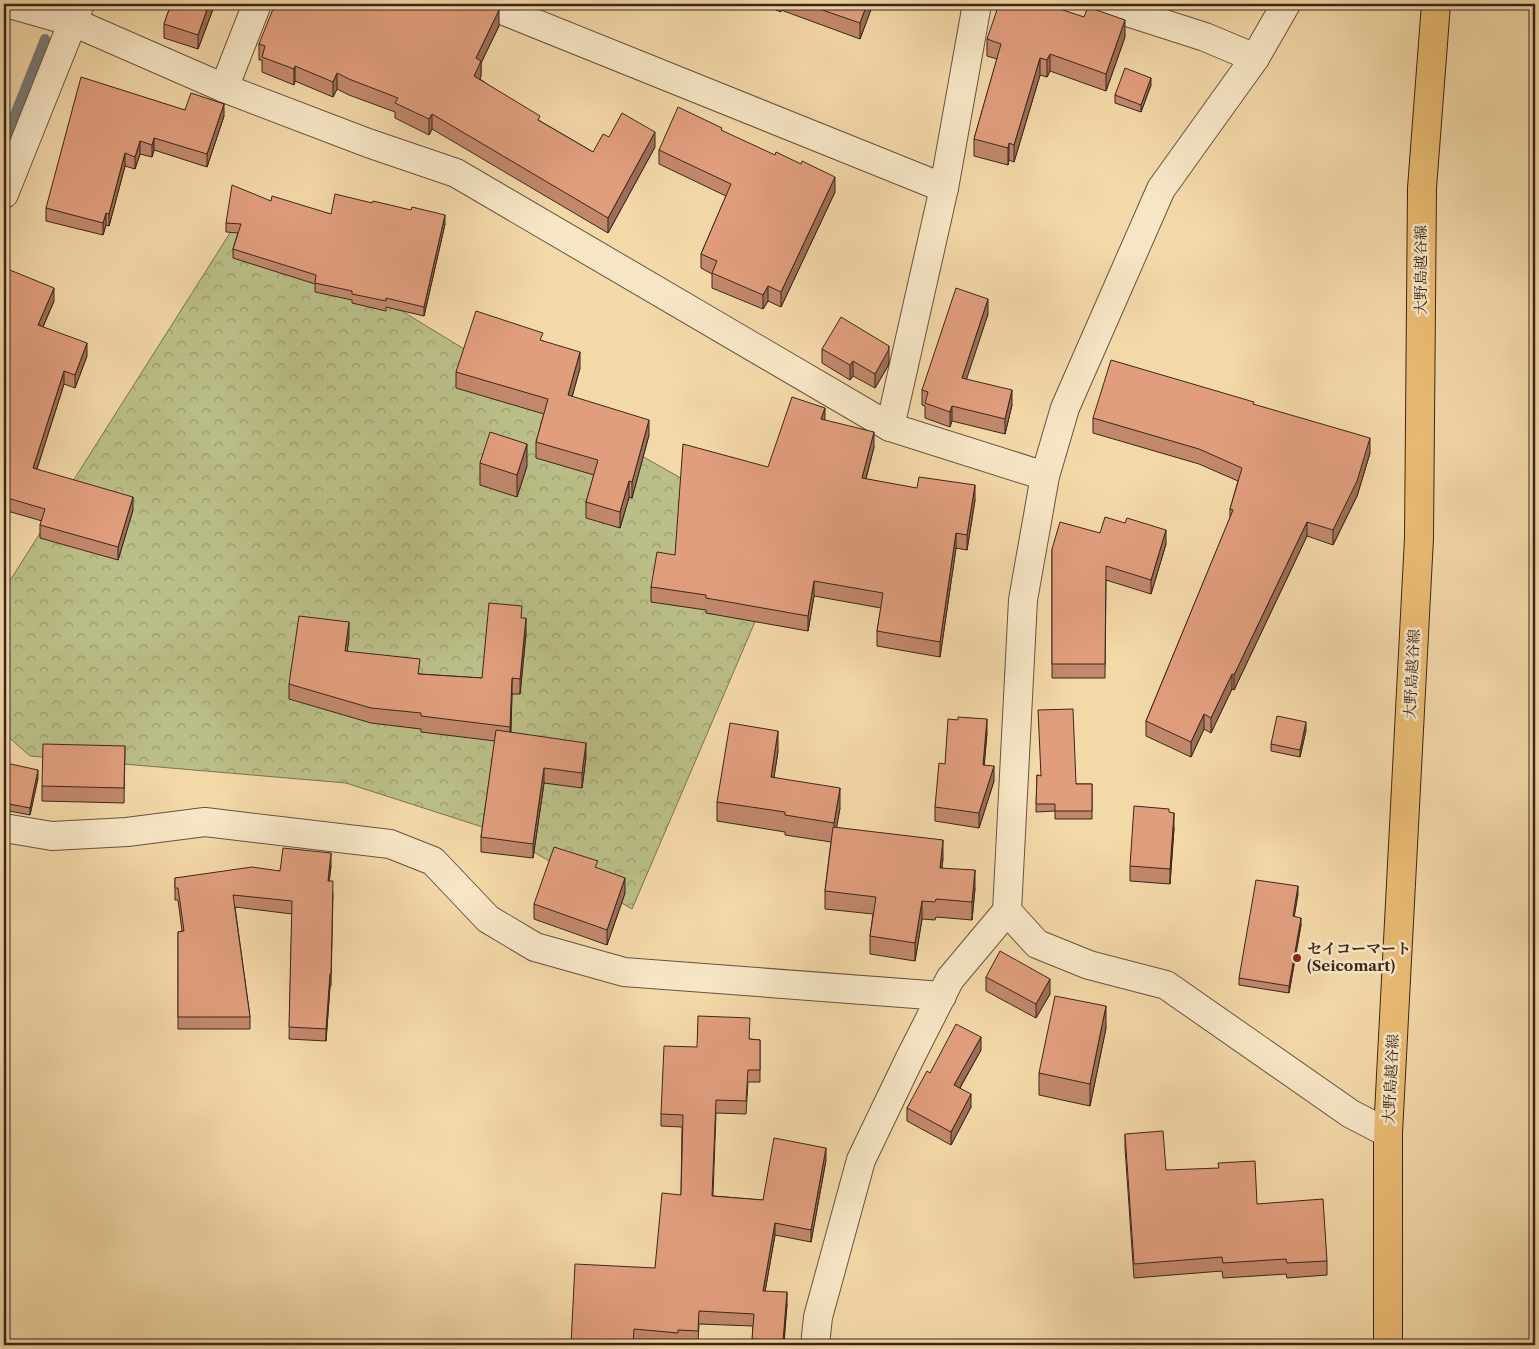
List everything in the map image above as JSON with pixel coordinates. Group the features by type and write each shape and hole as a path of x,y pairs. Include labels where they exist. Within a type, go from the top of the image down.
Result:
{"main road":[{"name":"大野島越谷線","path":"1388,1345 1388,1133 1419,538 1422,188 1436,4"}],"street":[{"path":"10,4 76,13 224,88 368,144 456,173 890,427 1045,476"},
{"path":"224,88 257,4"},
{"path":"487,4 944,188"},
{"path":"890,427 944,188 977,4"},
{"path":"1102,4 1205,37 1255,58"},
{"path":"815,1345 818,1317 861,1160 950,980 1007,911 1023,600 1045,476 1065,408 1161,190 1255,58 1286,4"},
{"path":"4,194 76,13"},
{"path":"4,828 52,836 127,832 205,822 390,844 433,861 488,919 535,947 624,972 942,996"},
{"path":"1007,911 1037,944 1090,964 1166,985 1351,1114 1388,1133"}],"green space":[{"path":"242,214 619,443 790,540 632,909 501,833 346,783 30,756 4,733 4,590"}],"building":[{"path":"171,4 209,4 198,35 164,24"},
{"path":"275,4 287,6 288,4 483,4 499,10 476,58 481,61 474,76 540,116 538,120 593,152 603,134 609,137 622,113 655,132 608,218 432,114 429,119 395,103 398,98 337,73 333,82 295,66 294,69 262,57 265,46 259,44"},
{"path":"805,4 867,4 860,23"},
{"path":"999,4 1045,4 1084,17 1088,7 1125,20 1106,74 1050,54 1047,60 1040,58 1014,145 1009,143 1008,148 974,139 1001,44 987,39"},
{"path":"1125,68 1151,78 1141,105 1115,95"},
{"path":"81,77 185,110 191,93 224,104 207,154 154,138 152,145 140,141 135,157 125,153 109,214 106,213 103,223 46,208"},
{"path":"678,107 722,128 721,130 775,155 776,152 801,164 802,161 835,177 781,292 768,286 763,295 712,273 717,261 701,254 731,184 659,150"},
{"path":"232,185 271,201 272,196 331,214 335,194 372,203 373,201 411,210 412,207 445,215 424,307 386,298 386,301 352,294 352,291 315,283 316,275 233,249 241,224 226,223"},
{"path":"5,268 54,288 38,325 87,343 75,375 64,371 33,468 133,497 118,547 40,525 45,509 4,497"},
{"path":"956,288 988,299 962,378 1012,390 1005,419 952,406 950,412 925,403 928,392 922,390"},
{"path":"476,311 543,333 540,340 580,352 568,395 649,420 632,482 629,481 620,512 586,502 598,460 536,442 548,399 456,372"},
{"path":"841,317 889,346 875,374 853,361 850,365 822,349"},
{"path":"1111,360 1370,438 1357,481 1333,530 1307,522 1234,675 1232,674 1211,718 1204,714 1191,742 1146,721 1233,510 1230,509 1242,468 1199,449 1093,418"},
{"path":"792,397 825,408 821,419 874,432 862,478 917,488 919,477 975,485 967,535 956,533 940,642 877,631 883,593 814,581 808,616 706,598 706,595 651,587 657,552 675,555 683,444 768,467"},
{"path":"490,432 527,444 517,475 480,463"},
{"path":"1105,517 1125,523 1127,518 1166,530 1151,580 1106,566 1105,664 1052,664 1052,549 1060,522 1100,533"},
{"path":"489,603 522,606 521,618 526,618 520,679 512,678 510,727 421,716 421,713 371,708 289,684 299,616 349,622 345,651 420,659 418,674 482,678"},
{"path":"1073,709 1076,784 1092,784 1092,811 1055,811 1055,804 1036,804 1037,775 1041,776 1038,710"},
{"path":"1277,716 1306,722 1300,750 1271,744"},
{"path":"958,717 987,719 983,765 994,766 979,813 935,807 939,763 945,764 948,719 958,720"},
{"path":"730,723 778,731 771,777 840,788 834,823 785,815 785,812 717,802"},
{"path":"496,730 586,743 582,773 544,768 533,844 481,837"},
{"path":"43,744 125,746 124,788 42,786"},
{"path":"6,763 38,770 30,808 4,803"},
{"path":"1134,806 1169,809 1169,812 1174,813 1170,869 1130,866"},
{"path":"833,827 943,840 940,868 975,870 972,902 936,899 935,902 922,901 915,943 870,936 876,897 825,891"},
{"path":"554,847 598,861 595,867 625,878 607,930 534,904"},
{"path":"283,848 331,853 328,881 333,881 331,974 326,1029 289,1027 292,901 233,895 250,1017 178,1017 178,932 184,931 178,888 175,888 175,878 252,867 280,871"},
{"path":"1256,880 1298,886 1293,916 1301,918 1289,986 1239,978"},
{"path":"1000,951 1050,979 1036,1004 986,977"},
{"path":"1055,996 1106,1006 1090,1084 1039,1073"},
{"path":"698,1016 750,1018 749,1039 760,1040 760,1070 748,1070 746,1101 716,1100 712,1196 763,1200 774,1138 826,1148 811,1230 775,1223 763,1291 787,1292 783,1341 752,1339 754,1314 699,1311 698,1331 678,1330 678,1333 634,1329 633,1345 571,1345 575,1264 655,1268 662,1193 681,1195 683,1115 661,1114 664,1046 697,1047"},
{"path":"956,1024 981,1037 954,1085 971,1094 951,1132 907,1108 927,1071 930,1073"},
{"path":"1163,1131 1166,1170 1219,1168 1218,1163 1255,1161 1257,1204 1323,1199 1327,1261 1287,1263 1286,1259 1223,1263 1222,1257 1134,1264 1125,1134"}],"waterway":[{"path":"4,142 45,39"}],"place":[{"name":"セイコーマート (Seicomart)","path":"1297,958"}]}
